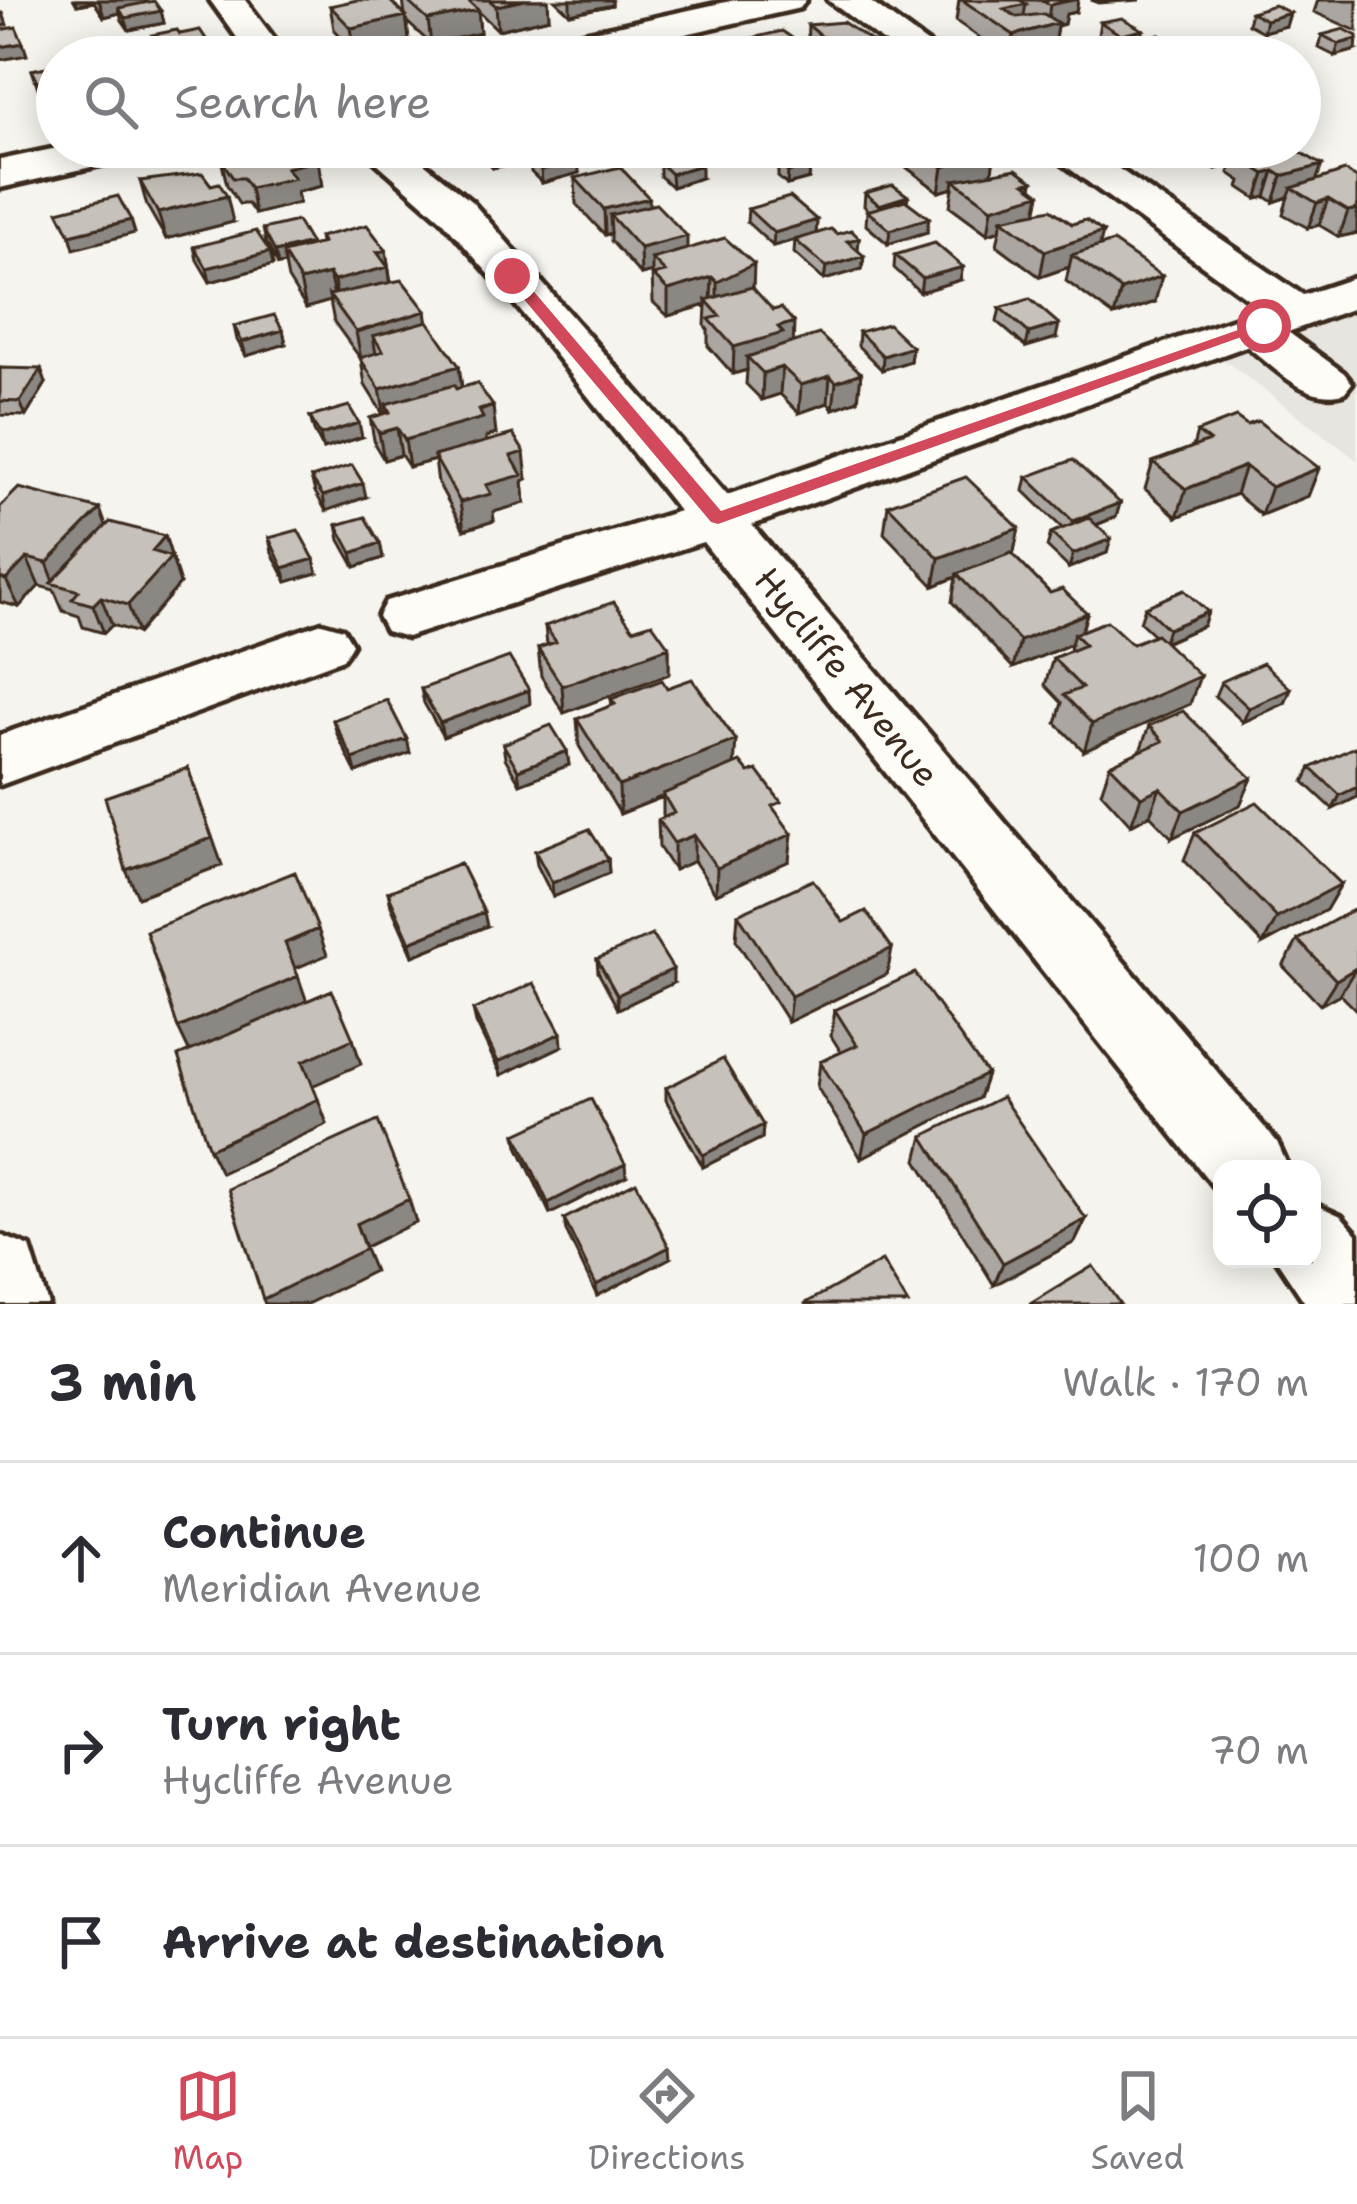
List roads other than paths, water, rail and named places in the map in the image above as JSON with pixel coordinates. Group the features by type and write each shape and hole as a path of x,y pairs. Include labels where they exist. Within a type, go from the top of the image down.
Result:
{"main road":[{"path":"625,36 788,0"},
{"path":"0,174 36,166"}],"street":[{"path":"227,0 254,36"},
{"path":"845,0 897,36"},
{"name":"Hycliffe Avenue","path":"405,168 457,211 718,518 1243,1160"},
{"path":"1086,168 1276,321 1327,383"},
{"path":"407,616 718,518 1357,291"},
{"path":"0,760 322,644"},
{"path":"1321,1257 1357,1299"},
{"path":"0,1277 5,1304"}]}
